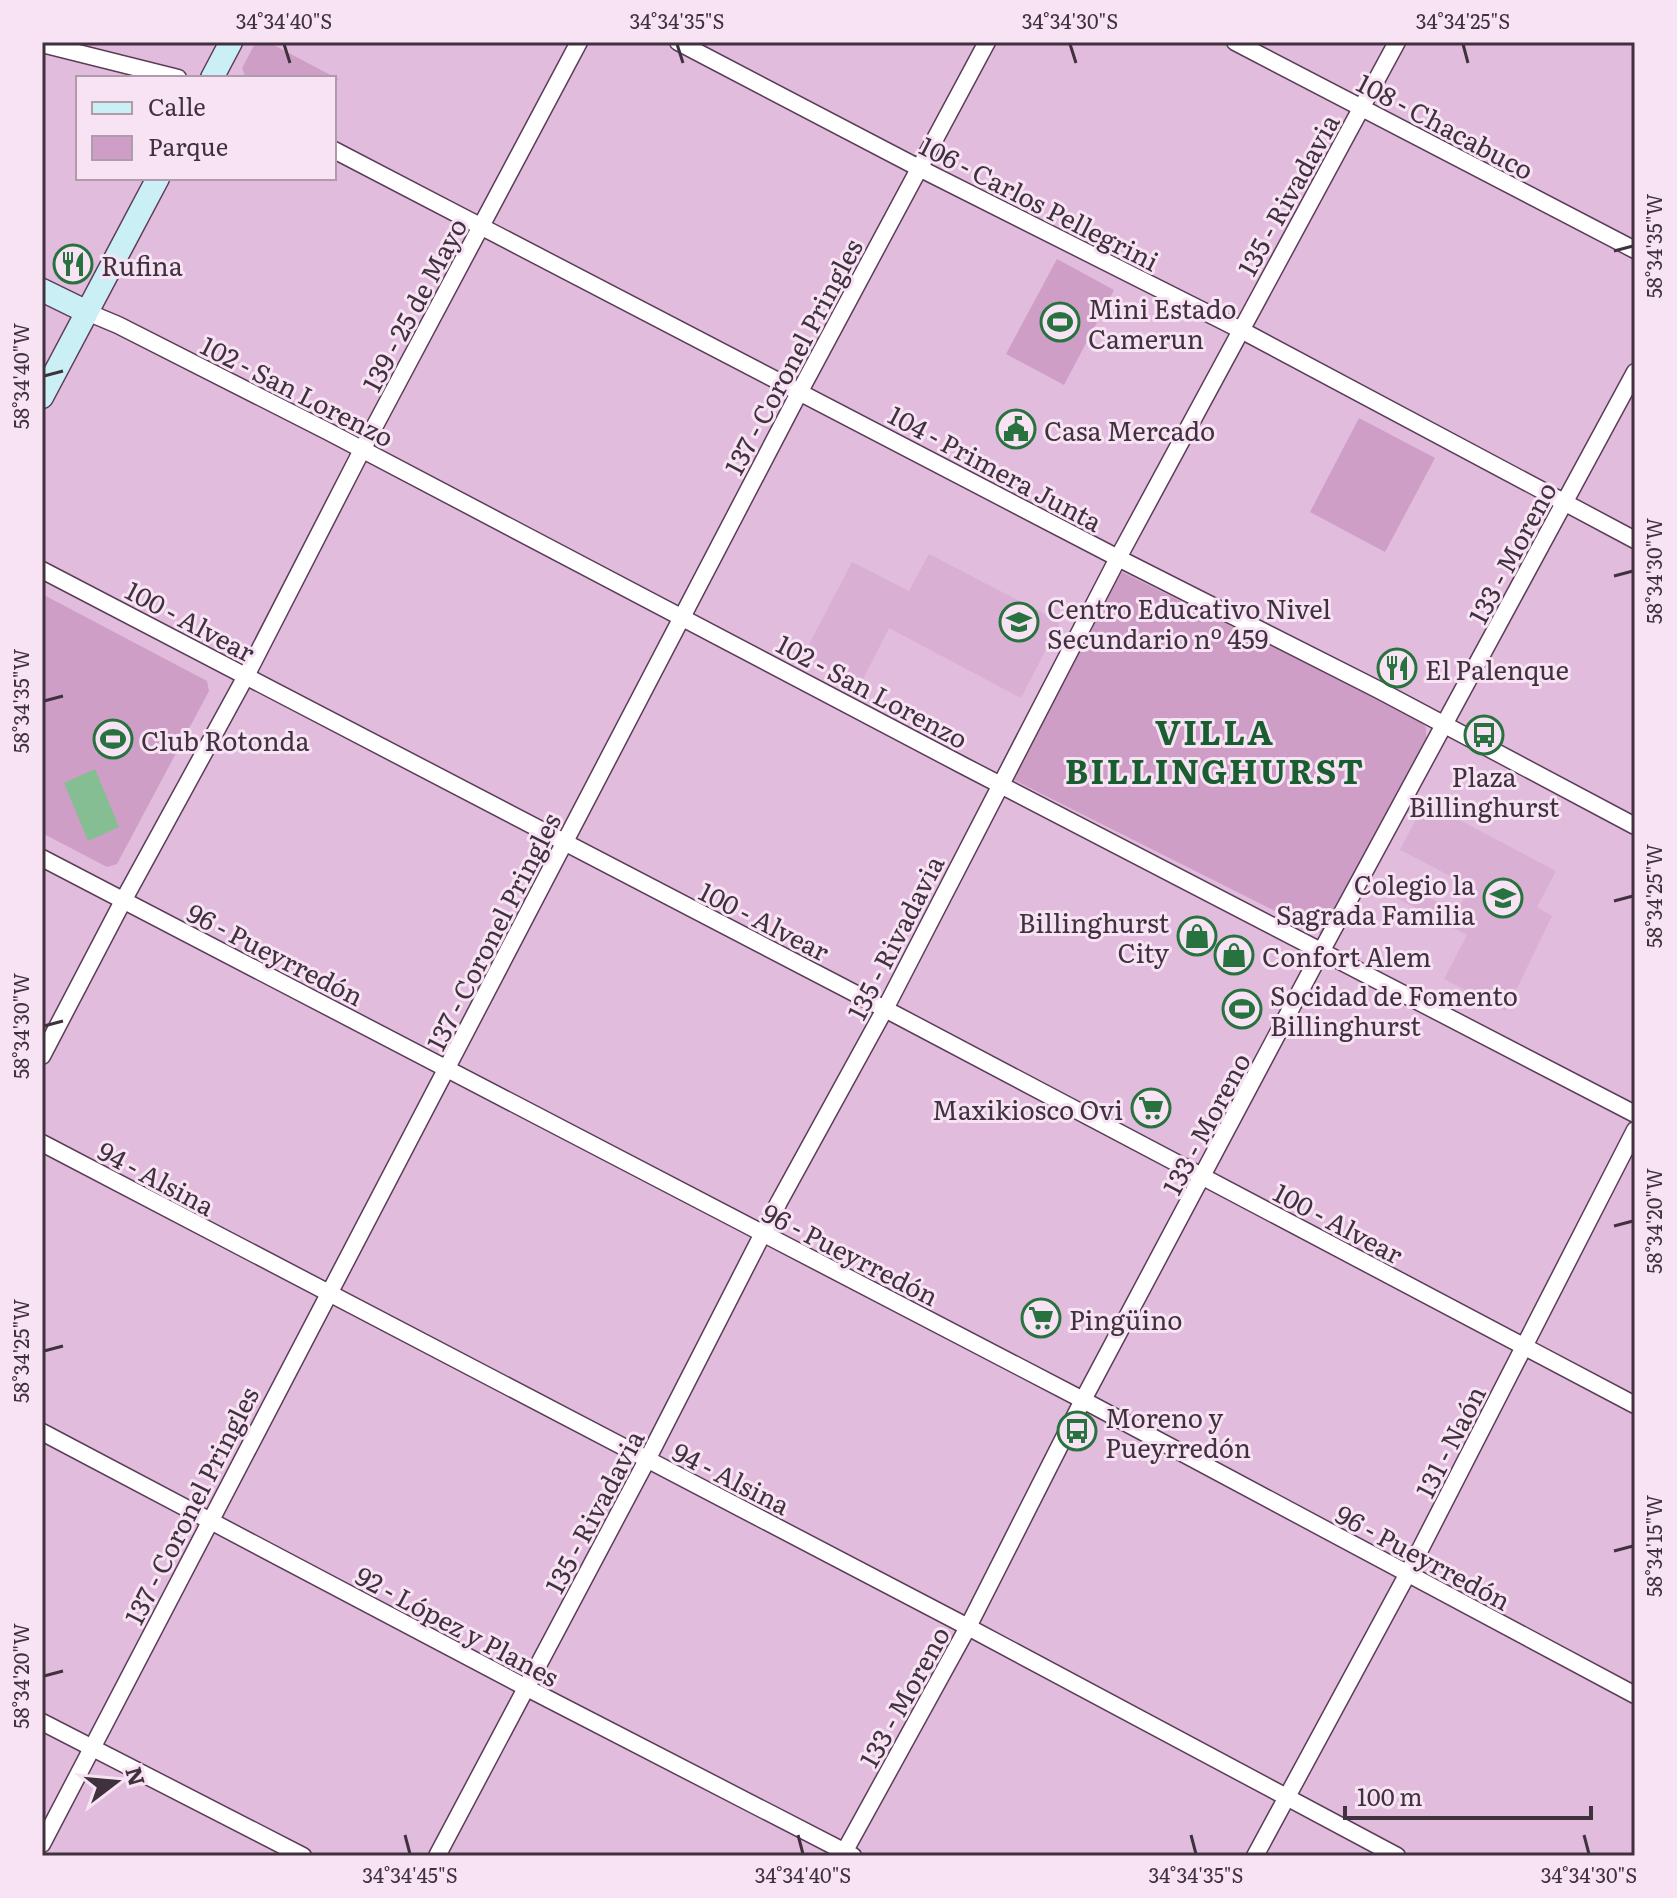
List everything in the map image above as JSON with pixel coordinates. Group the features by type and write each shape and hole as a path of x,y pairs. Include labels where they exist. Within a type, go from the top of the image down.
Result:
{"main road":[{"path":"213,76 231,42"},
{"path":"42,397 157,180"},
{"path":"42,290 87,312"}],"street":[{"name":"139 - 25 de Mayo","path":"42,1056 246,676 579,42"},
{"name":"106 - Carlos Pellegrini","path":"678,42 919,168 1241,330 1635,540"},
{"name":"137 - Coronel Pringles","path":"42,1844 800,391 987,42"},
{"name":"108 - Chacabuco","path":"1235,42 1635,250"},
{"name":"135 - Rivadavia","path":"437,1856 885,1009 1118,558 1397,42"},
{"path":"42,44 170,76"},
{"name":"104 - Primera Junta","path":"336,151 1118,558 1379,690 1635,826"},
{"name":"102 - San Lorenzo","path":"87,312 362,450 1635,1114"},
{"name":"133 - Moreno","path":"847,1855 968,1627 1083,1400 1322,950 1635,372"},
{"name":"100 - Alvear","path":"42,570 885,1009 1635,1405"},
{"name":"96 - Pueyrredón","path":"42,858 1083,1400 1635,1695"},
{"name":"131 - Naón","path":"1255,1856 1407,1575 1635,1130"},
{"name":"94 - Alsina","path":"42,1143 968,1627 1397,1856"},
{"name":"92 - López y Planes","path":"42,1432 847,1855"},
{"path":"42,1722 303,1856"}],"shaded area":[{"path":"929,554 1060,622 1021,698 889,628 860,685 803,656 852,562 909,591"},
{"path":"95,769 119,827 88,841 64,783"},
{"name":"Colegio la Sagrada Familia","path":"1425,802 1556,871 1537,907 1552,916 1506,1011 1444,979 1467,935 1379,889 1386,876 1457,912 1470,886 1400,850"}],"green space":[{"path":"256,42 268,42 332,76 245,76 242,68"},
{"name":"Mini Estado Camerun","path":"1057,259 1114,290 1064,385 1006,354"},
{"path":"1359,418 1435,458 1385,552 1310,512"},
{"path":"1120,571 1422,721 1426,728 1426,739 1321,934 1014,780"},
{"name":"Club Rotonda","path":"42,594 207,681 209,691 117,864 107,867 42,833"}],"place":[{"name":"Rufina","path":"73,264"},
{"name":"Mini Estado Camerun","path":"1060,322"},
{"name":"Casa Mercado","path":"1016,429"},
{"name":"Centro Educativo Nivel Secundario nº 459","path":"1019,622"},
{"name":"El Palenque","path":"1397,668"},
{"name":"Plaza Billinghurst","path":"1484,735"},
{"name":"Club Rotonda","path":"113,739"},
{"name":"Colegio la Sagrada Familia","path":"1503,898"},
{"name":"Billinghurst City","path":"1197,936"},
{"name":"Confort Alem","path":"1234,955"},
{"name":"Socidad de Fomento Billinghurst","path":"1242,1009"},
{"name":"Maxikiosco Ovi","path":"1151,1108"},
{"name":"Pingüino","path":"1041,1318"},
{"name":"Moreno y Pueyrredón","path":"1077,1431"}],"district":[{"name":"VILLA BILLINGHURST","path":"1215,750"}]}
